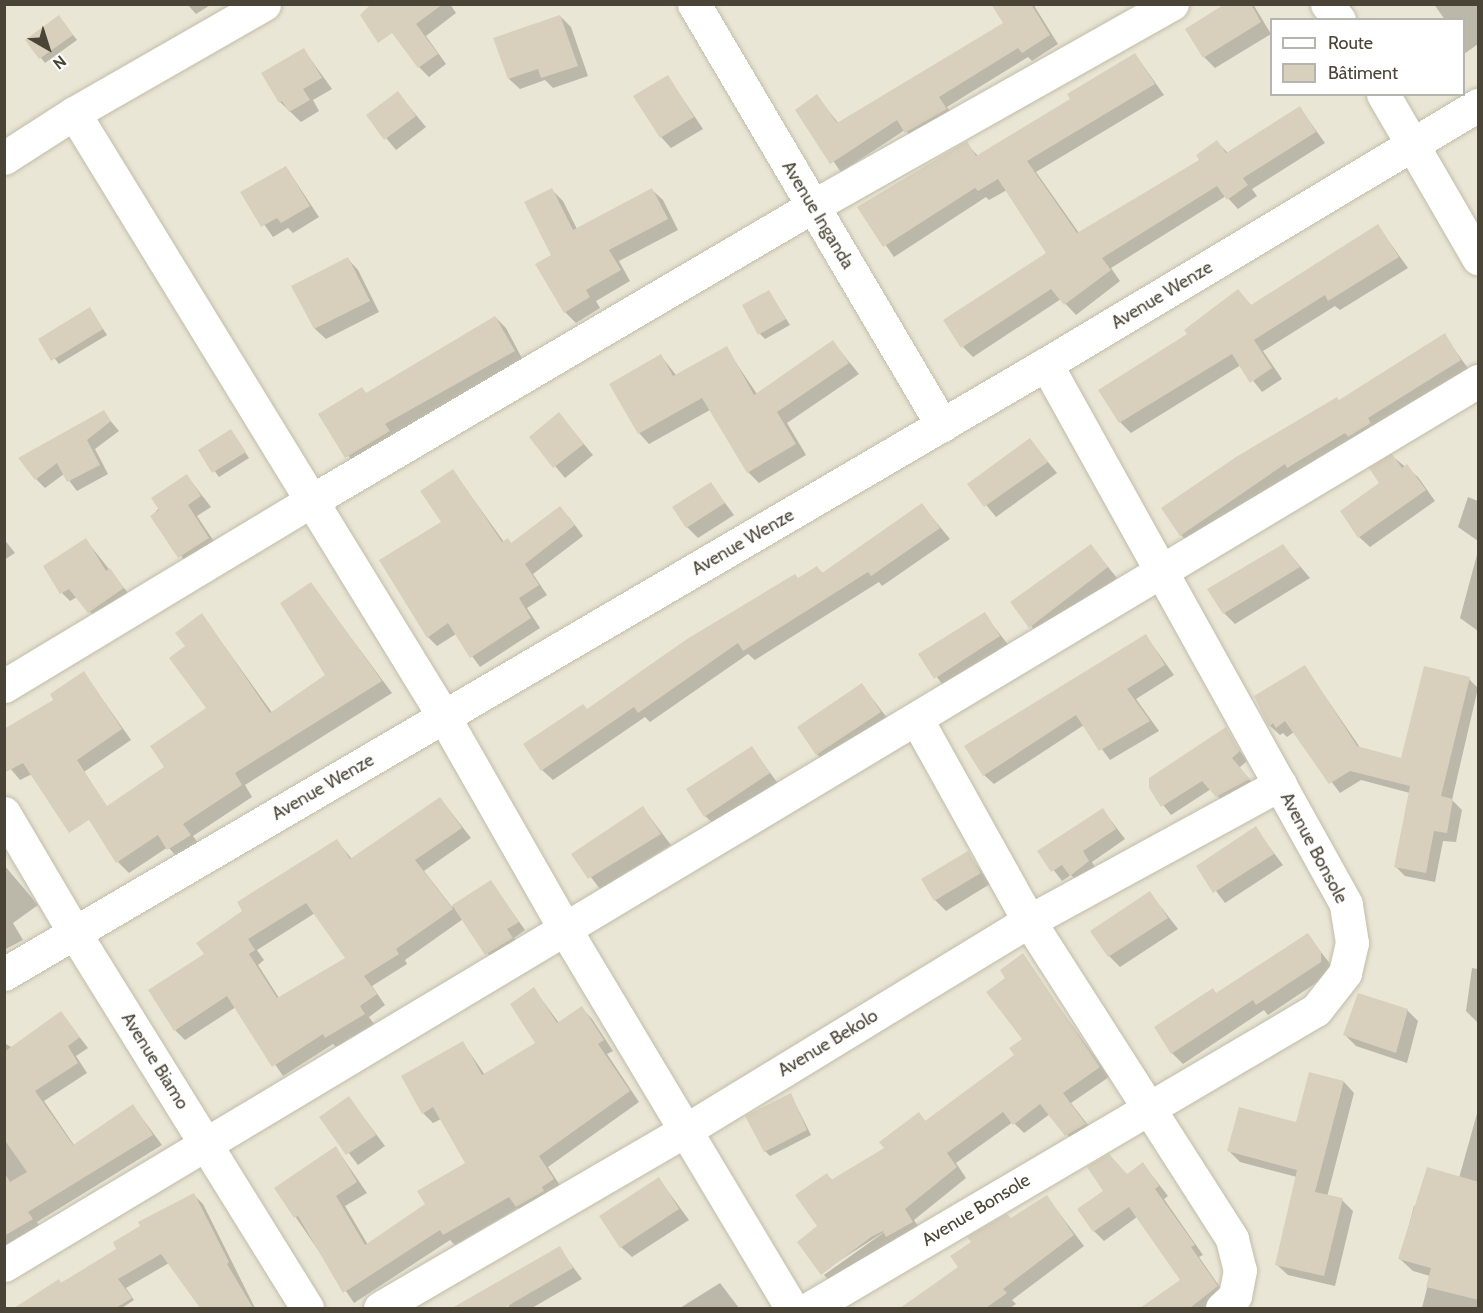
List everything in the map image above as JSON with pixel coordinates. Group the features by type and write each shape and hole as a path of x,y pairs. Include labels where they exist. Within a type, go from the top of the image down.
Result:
{"street":[{"path":"4,158 74,112 264,4"},
{"name":"Avenue Inganda","path":"694,4 942,425"},
{"path":"4,686 311,501 813,206 1172,4"},
{"path":"1327,4 1338,18"},
{"path":"1384,96 1479,258"},
{"name":"Avenue Wenze","path":"4,974 1046,364 1479,105"},
{"path":"74,112 444,717 566,931 792,1308"},
{"name":"Avenue Bonsole","path":"810,1308 1316,1010 1345,973 1352,943 1346,904 1046,364"},
{"path":"4,1265 206,1142 566,931 1479,381"},
{"path":"917,720 1029,921 1150,1107 1232,1239 1239,1270 1235,1296 1222,1308"},
{"name":"Avenue Bekolo","path":"380,1308 686,1130 1029,921 1280,784"},
{"name":"Avenue Biamo","path":"4,813 74,932 307,1308"}],"shaded area":[{"path":"5,5 1478,5 1478,1308 5,1308"}],"building":[{"path":"371,4 443,4 416,24 438,54 418,68 392,33 378,43 360,15"},
{"path":"991,4 1031,4 1050,35 1022,53 1018,48 939,97 947,109 905,133 897,120 830,164 795,110 817,94 837,123 1003,23"},
{"path":"1225,4 1251,4 1261,22 1203,58 1185,29"},
{"path":"59,15 73,35 39,59 25,40"},
{"path":"560,15 578,66 541,78 538,69 508,79 493,38"},
{"path":"304,48 322,78 303,89 310,100 289,112 282,101 279,103 261,73"},
{"path":"1135,53 1155,84 1027,161 1077,233 1199,160 1196,155 1217,140 1226,153 1300,106 1316,132 1243,178 1248,185 1227,200 1217,186 1102,258 1111,270 1064,305 1051,289 961,348 943,320 1046,253 998,179 978,191 975,188 883,247 857,207 967,141 976,156 1070,99 1067,94"},
{"path":"668,75 694,117 660,138 633,96"},
{"path":"398,91 416,116 384,140 366,115"},
{"path":"286,166 310,206 281,223 277,218 261,227 240,192"},
{"path":"552,188 573,230 652,188 668,219 609,250 621,270 586,290 590,297 564,313 535,264 551,255 524,202"},
{"path":"1378,224 1399,257 1328,301 1325,295 1254,340 1272,368 1250,383 1232,354 1119,423 1098,390 1187,334 1184,330 1238,289 1251,305"},
{"path":"348,257 370,301 314,329 291,286"},
{"path":"769,290 786,319 758,335 742,305"},
{"path":"90,307 103,329 51,361 38,339"},
{"path":"495,316 515,351 385,424 390,431 345,458 318,414 362,387 366,393"},
{"path":"1445,333 1461,360 1368,418 1371,423 1348,437 1345,433 1287,468 1285,464 1180,536 1161,508 1236,457 1337,397 1339,400"},
{"path":"833,340 849,363 777,412 796,444 747,473 702,398 638,434 609,384 661,354 673,376 727,346 754,395"},
{"path":"104,410 111,421 87,440 100,465 67,482 57,463 35,480 18,458"},
{"path":"559,412 584,444 553,468 529,437"},
{"path":"231,429 246,452 212,473 198,450"},
{"path":"1030,438 1048,462 984,507 967,484"},
{"path":"1392,454 1402,468 1407,464 1426,490 1358,538 1340,511 1379,483 1369,468"},
{"path":"453,469 502,542 508,538 511,543 560,506 575,525 525,564 539,585 519,598 531,618 470,658 448,623 427,638 379,560 441,522 420,491"},
{"path":"187,474 201,496 188,505 209,538 178,558 150,516 159,510 151,498"},
{"path":"711,482 725,503 686,528 672,507"},
{"path":"922,503 940,528 871,576 868,572 743,651 738,643 638,713 634,707 541,771 523,744 583,704 587,709 687,639 795,574 798,578 817,566 822,573"},
{"path":"86,538 106,571 110,568 124,588 88,613 69,589 60,594 43,566"},
{"path":"1091,544 1108,567 1029,628 1010,602"},
{"path":"1283,544 1300,567 1223,614 1207,589"},
{"path":"311,582 382,681 235,773 242,785 183,824 191,835 167,850 158,835 116,863 89,820 69,833 23,763 4,773 4,729 53,700 50,694 84,671 122,729 77,760 107,806 164,767 150,746 206,708 169,658 185,646 175,633 202,613 270,713 325,675 280,603"},
{"path":"985,612 1000,636 934,679 918,654"},
{"path":"1146,634 1165,665 1127,689 1150,721 1099,751 1076,715 983,776 964,746"},
{"path":"1305,665 1357,746 1401,758 1424,666 1470,677 1441,796 1453,799 1447,833 1434,831 1426,873 1394,867 1410,786 1350,771 1329,784 1285,721 1276,728 1273,723 1269,727 1254,696"},
{"path":"862,683 881,712 816,755 797,727"},
{"path":"1226,727 1240,751 1232,758 1250,779 1216,797 1202,781 1161,807 1149,788 1149,778"},
{"path":"752,746 770,773 704,817 686,789"},
{"path":"440,797 462,828 415,860 453,909 396,949 399,954 364,976 377,994 360,1006 365,1014 325,1038 323,1034 272,1067 227,996 174,1031 148,990 204,954 196,943 242,911 237,902 337,839 350,859","holes":["306,903 345,958 277,998 249,954 255,950 248,939"]},
{"path":"643,806 661,834 588,879 571,854"},
{"path":"1103,808 1116,829 1083,851 1089,861 1070,876 1062,865 1051,872 1037,851"},
{"path":"1256,826 1274,854 1213,893 1196,866"},
{"path":"968,851 981,873 934,901 921,879"},
{"path":"491,880 519,922 507,929 513,938 485,955 452,905"},
{"path":"1150,891 1168,918 1108,957 1090,931"},
{"path":"1308,933 1321,952 1321,962 1256,1005 1253,1000 1171,1054 1154,1027 1213,988 1216,993"},
{"path":"1023,953 1100,1067 1063,1093 1086,1124 1065,1136 1040,1104 1013,1125 1003,1112 947,1153 957,1167 905,1209 913,1222 886,1237 883,1231 871,1237 821,1275 797,1242 817,1226 795,1195 827,1173 831,1180 884,1148 879,1142 919,1112 925,1121 1014,1055 1009,1048 1022,1039 986,992 1005,978 1000,970"},
{"path":"534,987 557,1023 582,1006 604,1040 598,1044 630,1091 539,1156 554,1179 542,1187 544,1191 516,1207 509,1197 443,1235 440,1230 343,1293 298,1216 294,1218 274,1188 336,1146 357,1182 336,1196 365,1245 425,1204 417,1191 465,1163 433,1107 422,1114 401,1076 463,1041 482,1075 535,1043 510,1004"},
{"path":"1358,993 1408,1009 1396,1053 1343,1035"},
{"path":"61,1011 80,1037 68,1046 78,1063 35,1091 73,1145 133,1104 153,1135 28,1212 33,1219 4,1236 4,1172 10,1182 27,1172 4,1139 4,1052"},
{"path":"1309,1072 1344,1081 1315,1192 1343,1198 1324,1276 1275,1265 1297,1170 1227,1151 1239,1107 1296,1122"},
{"path":"791,1093 807,1130 764,1152 745,1116"},
{"path":"349,1096 376,1135 346,1155 319,1117"},
{"path":"1109,1154 1127,1174 1143,1162 1159,1186 1155,1189 1195,1245 1191,1247 1218,1286 1190,1308 1140,1308 1180,1280 1129,1207 1093,1232 1077,1209 1103,1191 1087,1167"},
{"path":"1427,1167 1479,1182 1479,1300 1426,1287 1431,1268 1398,1259"},
{"path":"659,1177 679,1209 620,1248 599,1216"},
{"path":"194,1193 229,1262 227,1264 253,1308 200,1308 161,1254 118,1279 132,1298 116,1308 14,1308 59,1279 61,1283 116,1249 113,1242 140,1226 138,1222"},
{"path":"1047,1195 1074,1235 1003,1289 1007,1293 986,1308 900,1308 958,1267 950,1256 971,1242 967,1237 1007,1214 1011,1218"},
{"path":"560,1246 573,1268 504,1308 452,1308"}]}
